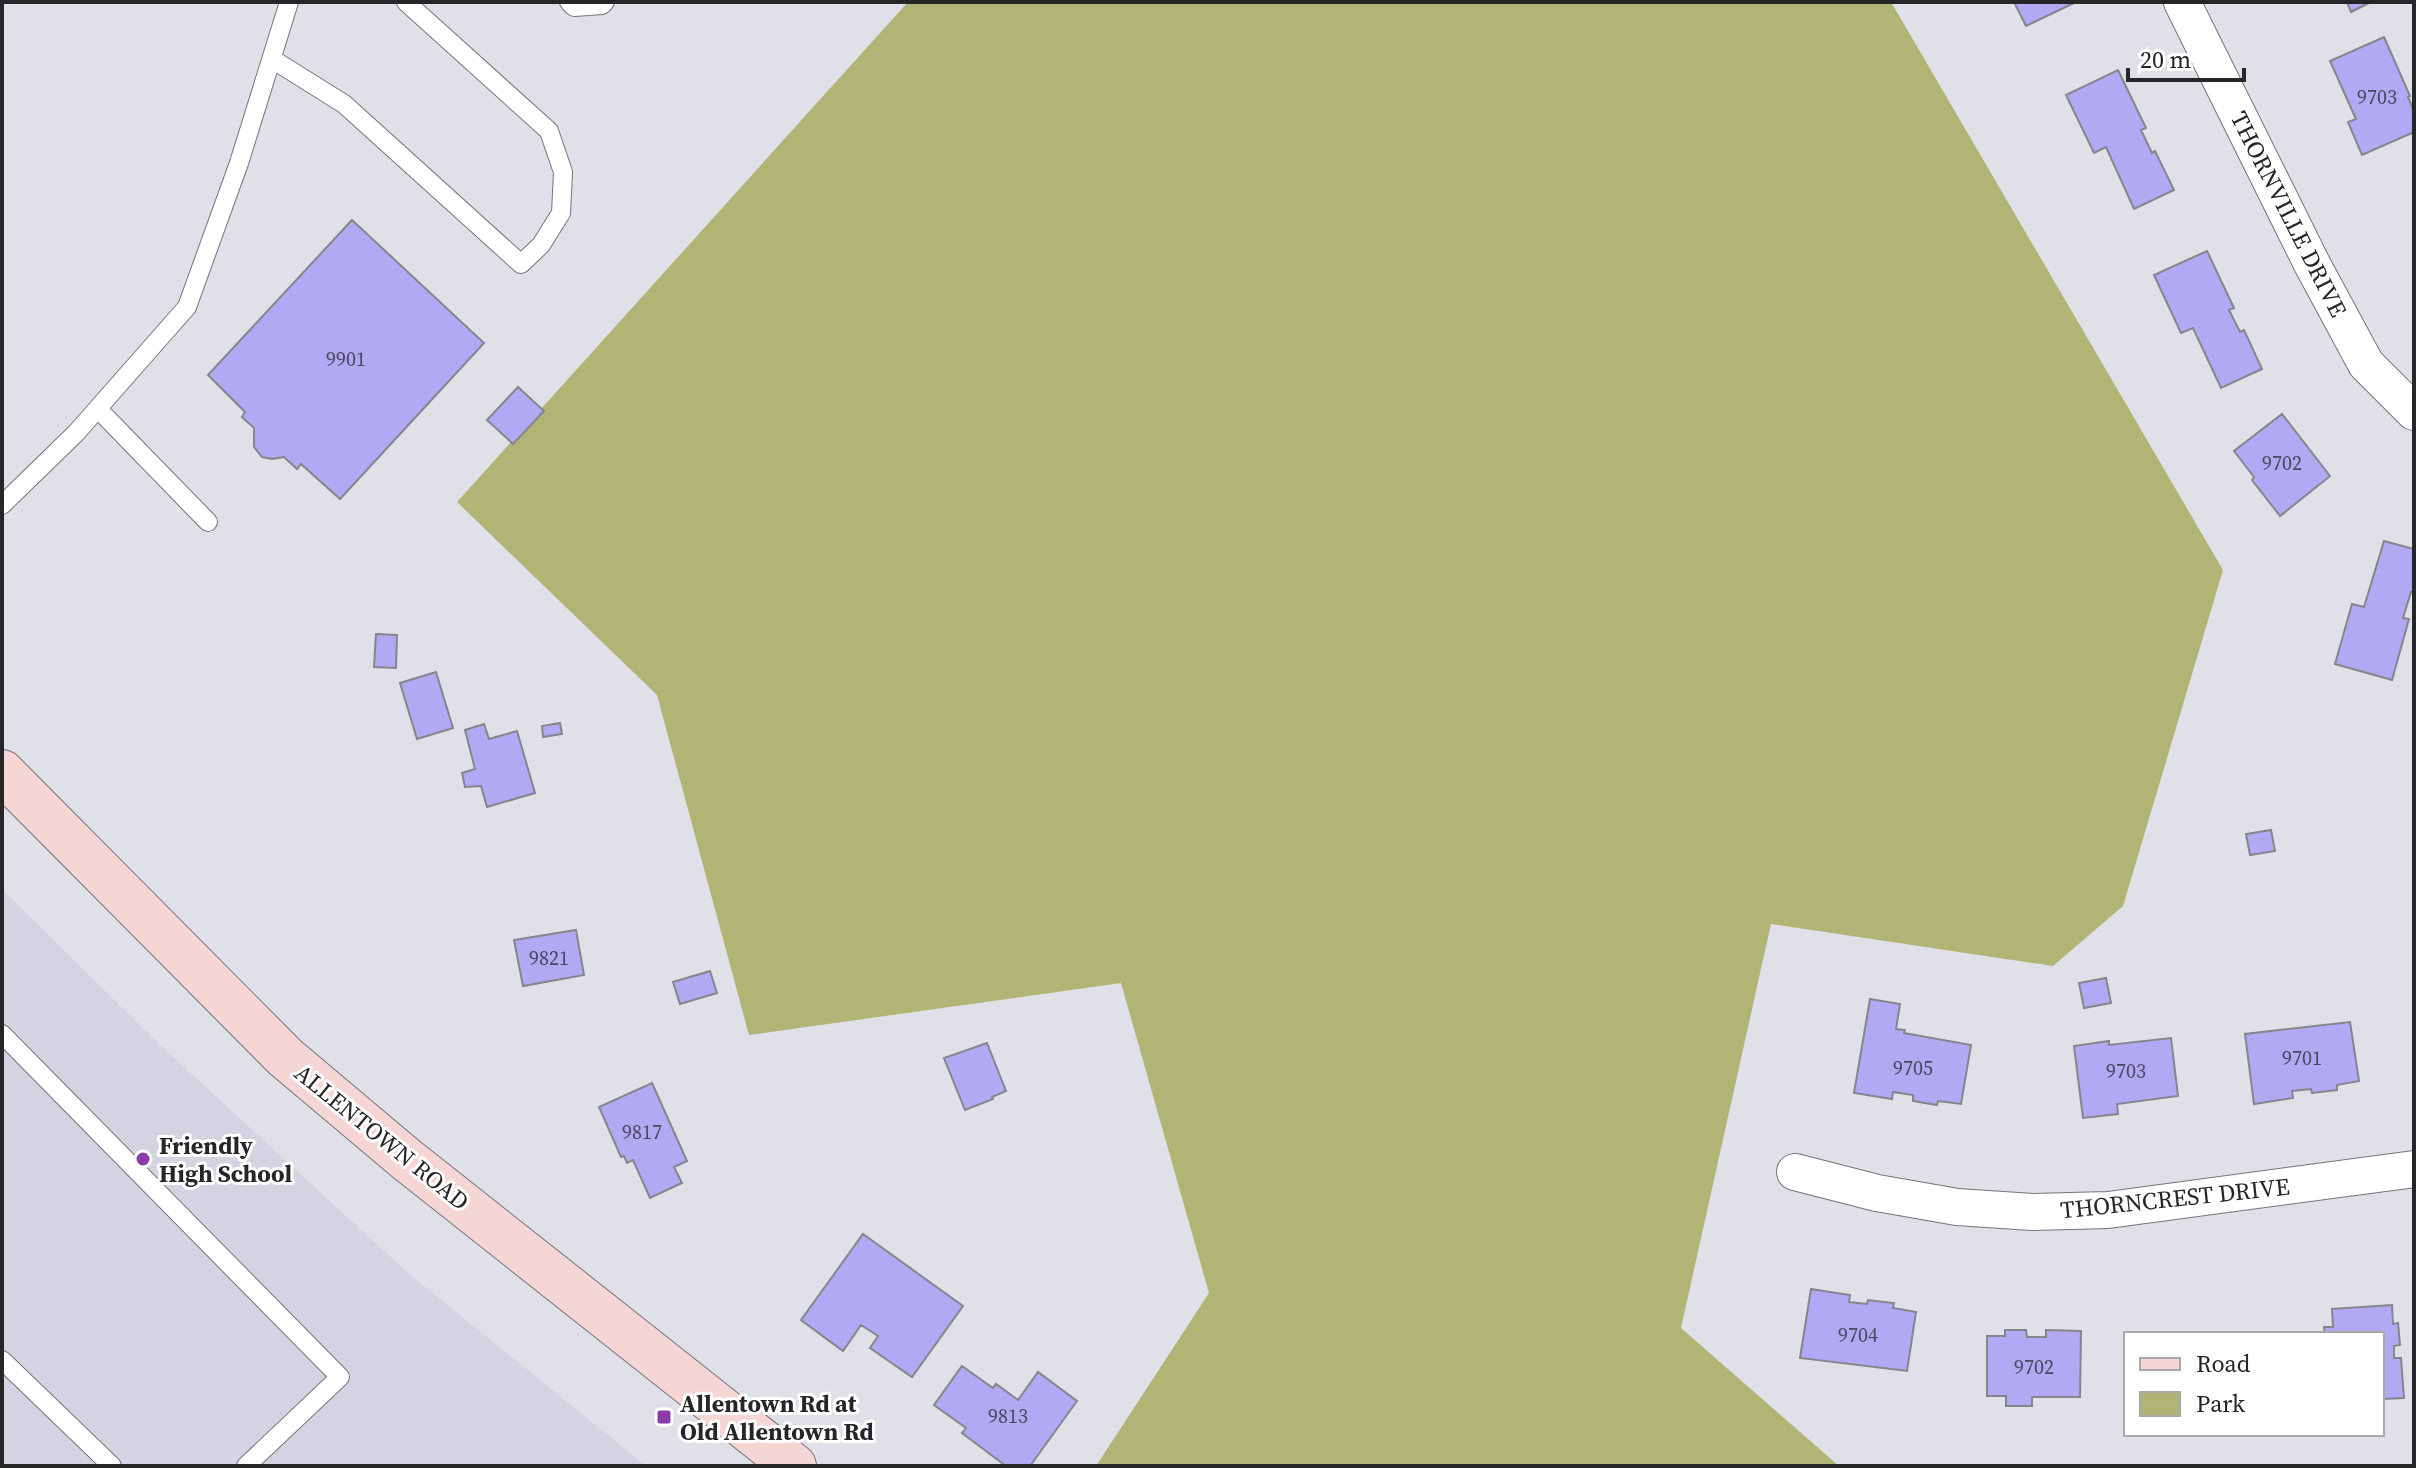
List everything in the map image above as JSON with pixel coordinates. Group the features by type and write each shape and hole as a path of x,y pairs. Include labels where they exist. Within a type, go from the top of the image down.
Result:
{"main road":[{"name":"ALLENTOWN ROAD","path":"2,772 285,1057 406,1159 784,1463"}],"street":[{"name":"THORNVILLE DRIVE","path":"2182,2 2312,264 2366,364 2414,412"},
{"name":"THORNCREST DRIVE","path":"1795,1172 1877,1193 1943,1205 2033,1212 2108,1210 2414,1169"}],"lane":[{"path":"2,505 76,433 187,307 239,163 289,2"},
{"path":"272,59 344,104 521,264 541,245 561,213 563,172 549,131 406,2"},
{"path":"569,2 574,7 602,5 605,2"},
{"path":"98,409 208,522"},
{"path":"2,1034 340,1377 246,1466"},
{"path":"2,1360 112,1466"}],"shaded area":[{"name":"Friendly High School","path":"2,889 160,1045 408,1273 646,1466 2,1466"}],"green space":[{"path":"908,2 1891,2 2223,570 2123,906 2053,966 1771,924 1681,1328 1839,1466 1096,1466 1209,1293 1121,983 749,1035 657,695 457,502"}],"building":[{"path":"2014,2 2076,2 2026,26"},
{"path":"2347,2 2371,2 2351,12"},
{"path":"2384,37 2410,96 2414,132 2362,155 2348,122 2356,119 2330,61"},
{"path":"2118,70 2146,128 2141,130 2174,190 2134,209 2106,147 2094,153 2066,95"},
{"path":"352,220 484,343 340,499 301,464 297,469 284,457 262,457 254,447 254,428 242,417 245,412 208,375"},
{"path":"2207,251 2234,308 2229,310 2240,332 2244,330 2262,369 2221,388 2193,328 2181,333 2154,275"},
{"path":"518,387 544,411 513,444 487,420"},
{"path":"2282,414 2330,476 2280,516 2234,451"},
{"path":"2384,541 2414,549 2414,593 2411,592 2403,618 2409,619 2392,680 2335,664 2352,604 2364,607"},
{"path":"376,634 397,635 396,668 374,667"},
{"path":"436,672 453,728 417,739 400,683"},
{"path":"560,723 562,734 543,737 542,726"},
{"path":"484,724 489,739 517,731 535,793 487,807 481,786 465,787 462,773 475,769 465,730"},
{"path":"2271,830 2275,851 2250,855 2246,834"},
{"path":"576,930 584,975 523,986 514,940"},
{"path":"710,971 717,993 680,1004 673,982"},
{"path":"2106,978 2111,1003 2084,1008 2079,983"},
{"path":"1870,999 1900,1004 1896,1029 1905,1030 1904,1033 1971,1045 1961,1104 1938,1101 1937,1105 1913,1101 1913,1095 1893,1092 1892,1099 1854,1093"},
{"path":"2350,1022 2359,1081 2337,1085 2337,1090 2312,1093 2311,1089 2292,1091 2293,1098 2254,1104 2245,1034"},
{"path":"2171,1038 2178,1096 2117,1104 2118,1114 2083,1118 2074,1046"},
{"path":"987,1043 1006,1091 965,1110 944,1058"},
{"path":"652,1083 687,1161 674,1167 682,1183 650,1198 633,1160 627,1163 624,1156 621,1157 599,1107"},
{"path":"863,1234 963,1306 912,1377 870,1348 878,1336 861,1325 843,1351 801,1320"},
{"path":"1811,1289 1850,1295 1849,1302 1867,1304 1868,1300 1894,1303 1893,1308 1916,1312 1907,1371 1800,1358"},
{"path":"2392,1305 2393,1324 2398,1323 2400,1345 2394,1346 2394,1358 2401,1358 2404,1398 2384,1399 2384,1332 2325,1332 2324,1327 2333,1327 2332,1309"},
{"path":"2005,1330 2026,1330 2027,1337 2046,1337 2046,1330 2081,1331 2080,1397 2032,1397 2032,1406 2006,1406 2006,1396 1987,1396 1987,1336 2005,1336"},
{"path":"962,1366 993,1388 996,1384 1018,1400 1038,1372 1077,1401 1030,1466 1006,1466 962,1433 966,1428 934,1405"}],"place":[{"name":"Friendly High School","path":"143,1159"},
{"name":"Allentown Rd at Old Allentown Rd","path":"664,1417"}]}
